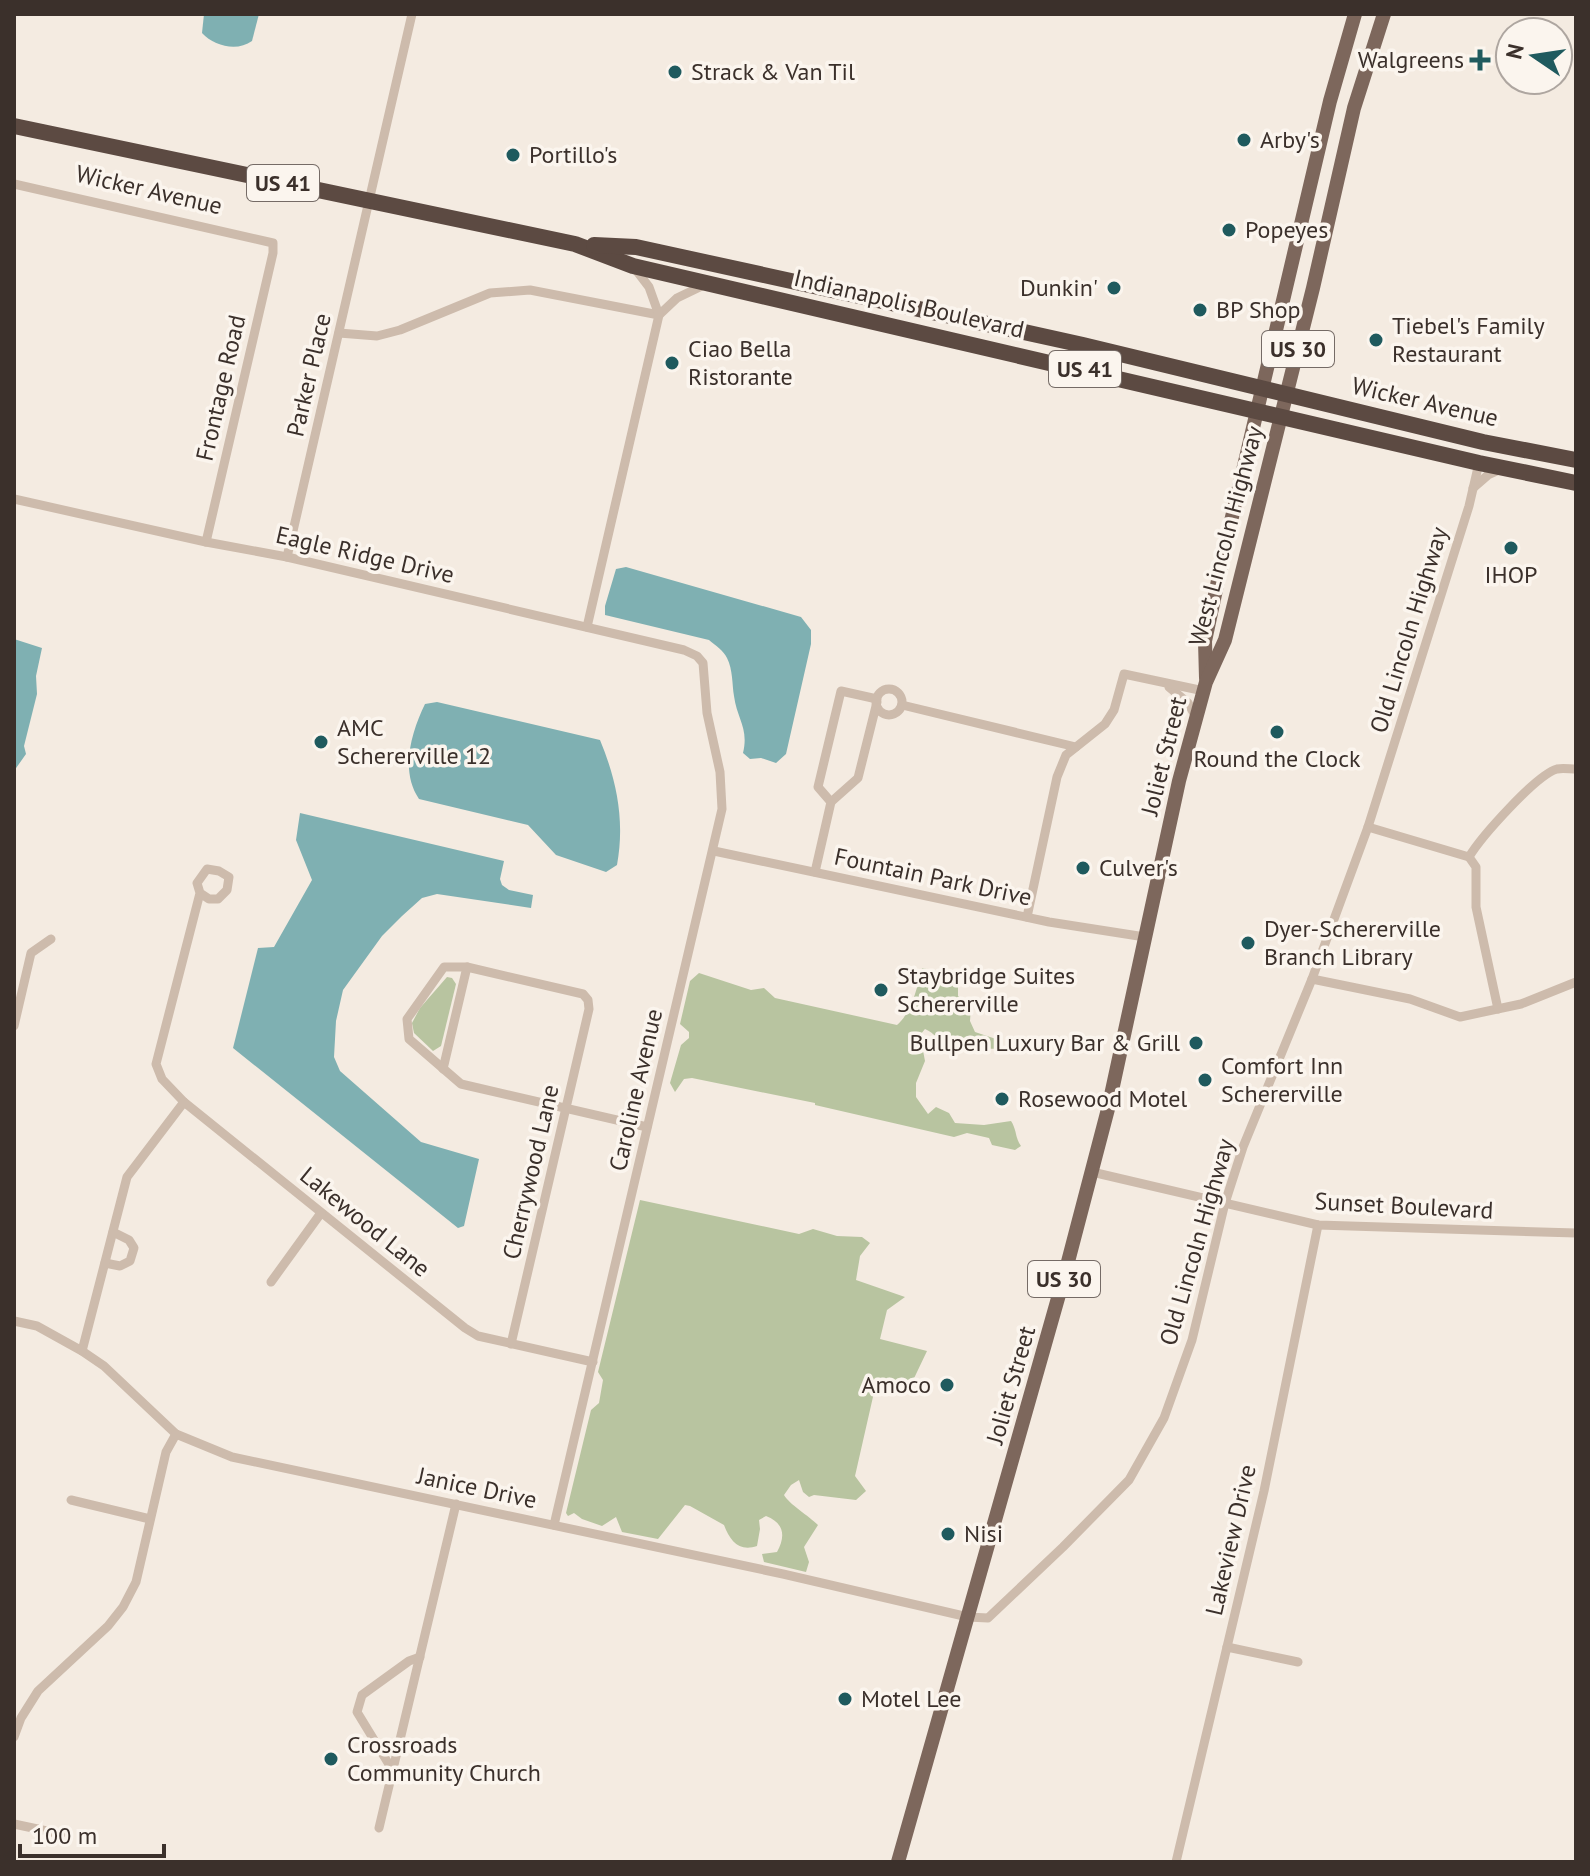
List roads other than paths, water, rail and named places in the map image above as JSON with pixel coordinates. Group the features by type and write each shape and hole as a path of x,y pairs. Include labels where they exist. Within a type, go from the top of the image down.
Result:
{"highway":[{"name":"Indianapolis Boulevard","path":"14,126 575,244 636,247 1083,345 1263,388"},
{"name":"Indianapolis Boulevard","path":"575,244 633,266 1281,416"},
{"name":"Wicker Avenue","path":"1263,388 1483,442 1576,460"},
{"name":"Wicker Avenue","path":"1281,416 1576,483"},
{"path":"1479,463 1483,453 1531,460 1537,453"}],"main road":[{"name":"West Lincoln Highway","path":"1205,687 1205,641 1330,101 1355,14"},
{"name":"West Lincoln Highway","path":"1205,687 1225,640 1354,108 1384,14"},
{"name":"Joliet Street","path":"898,1862 1092,1172 1179,781 1205,687"}],"street":[{"name":"Parker Place","path":"287,557 412,14"},
{"name":"Wicker Avenue","path":"14,184 273,243"},
{"name":"Frontage Road","path":"206,542 273,243"},
{"path":"587,627 659,315 649,287 633,266"},
{"path":"659,315 677,298 709,282"},
{"path":"339,333 362,337 388,334 490,293 510,290 530,290 659,315"},
{"name":"Old Lincoln Highway","path":"968,1617 988,1618 994,1614 1129,1480 1164,1418 1192,1340 1225,1203 1243,1147 1312,979 1368,827 1479,463"},
{"path":"1473,488 1488,475 1504,468"},
{"name":"Eagle Ridge Drive","path":"14,499 287,557 684,650 703,663"},
{"name":"Caroline Avenue","path":"554,1525 722,809 720,772 707,713 703,663"},
{"path":"1027,917 1057,777 1066,755 1105,724 1114,710 1124,674 1205,687"},
{"path":"1159,682 1179,693 1196,718"},
{"path":"815,872 831,802 858,778 877,701 881,692 893,689 901,697 902,705 898,712 890,715 881,712 877,701"},
{"path":"831,802 818,787 841,691 877,701"},
{"path":"902,705 1076,747"},
{"path":"1469,857 1481,837 1539,781 1556,769 1576,769"},
{"path":"1368,827 1469,857 1476,867 1476,907 1498,1009"},
{"name":"Fountain Park Drive","path":"714,851 1027,917 1145,937"},
{"name":"Lakewood Lane","path":"200,893 156,1064 162,1079 184,1102 465,1328 478,1336 593,1362"},
{"path":"14,1026 31,953 51,939"},
{"path":"443,1069 467,967 444,967 407,1019 409,1039 443,1069 461,1084 647,1127"},
{"name":"Cherrywood Lane","path":"467,967 583,994 588,1000 589,1009 511,1344"},
{"path":"1312,979 1410,999 1460,1017 1521,1004 1576,982"},
{"path":"82,1351 127,1177 184,1102"},
{"name":"Sunset Boulevard","path":"1092,1172 1318,1225 1576,1233"},
{"path":"271,1282 321,1213"},
{"name":"Lakeview Drive","path":"1176,1862 1264,1491 1318,1225"},
{"path":"105,1263 120,1266 130,1261 134,1248 129,1240 113,1232"},
{"name":"Janice Drive","path":"14,1321 37,1326 82,1351 104,1366 176,1434 232,1457 968,1617"},
{"path":"14,1737 21,1718 39,1690 108,1626 123,1607 136,1582 166,1452 176,1434"},
{"path":"71,1500 150,1519"},
{"path":"379,1828 456,1504"},
{"path":"1227,1647 1298,1662"},
{"path":"393,1771 357,1712 358,1703 362,1695 409,1661 420,1657"},
{"path":"14,1824 61,1834"}],"water":[{"path":"204,14 259,14 252,41 233,47 213,41 202,33"},
{"path":"626,567 801,617 811,630 811,644 786,754 776,763 761,758 750,759 743,753 744,730 735,704 730,667 726,655 719,648 709,640 605,615 616,569"},
{"path":"14,639 42,648 36,676 37,694 24,746 26,754 14,771"},
{"path":"437,702 600,740 618,801 620,833 617,865 606,872 556,855 528,825 419,799 410,776 412,739 425,704"},
{"path":"300,813 504,861 500,879 502,885 509,890 533,895 531,908 437,894 422,898 382,936 343,990 336,1021 334,1057 340,1071 421,1142 479,1159 464,1226 458,1228 233,1048 258,948 274,947 312,880 296,840"}],"place":[{"name":"Walgreens","path":"1480,60"},
{"name":"Strack & Van Til","path":"675,72"},
{"name":"Arby's","path":"1244,140"},
{"name":"Portillo's","path":"513,155"},
{"name":"Popeyes","path":"1229,230"},
{"name":"Dunkin'","path":"1114,288"},
{"name":"BP Shop","path":"1200,310"},
{"name":"Tiebel's Family Restaurant","path":"1376,340"},
{"name":"Ciao Bella Ristorante","path":"672,363"},
{"name":"IHOP","path":"1511,548"},
{"name":"Round the Clock","path":"1277,732"},
{"name":"AMC Schererville 12","path":"321,742"},
{"name":"Culver's","path":"1083,868"},
{"name":"Dyer-Schererville Branch Library","path":"1248,943"},
{"name":"Staybridge Suites Schererville","path":"881,990"},
{"name":"Bullpen Luxury Bar & Grill","path":"1196,1043"},
{"name":"Comfort Inn Schererville","path":"1205,1080"},
{"name":"Rosewood Motel","path":"1002,1099"},
{"name":"Amoco","path":"947,1385"},
{"name":"Nisi","path":"948,1534"},
{"name":"Motel Lee","path":"845,1699"},
{"name":"Crossroads Community Church","path":"331,1759"}]}
